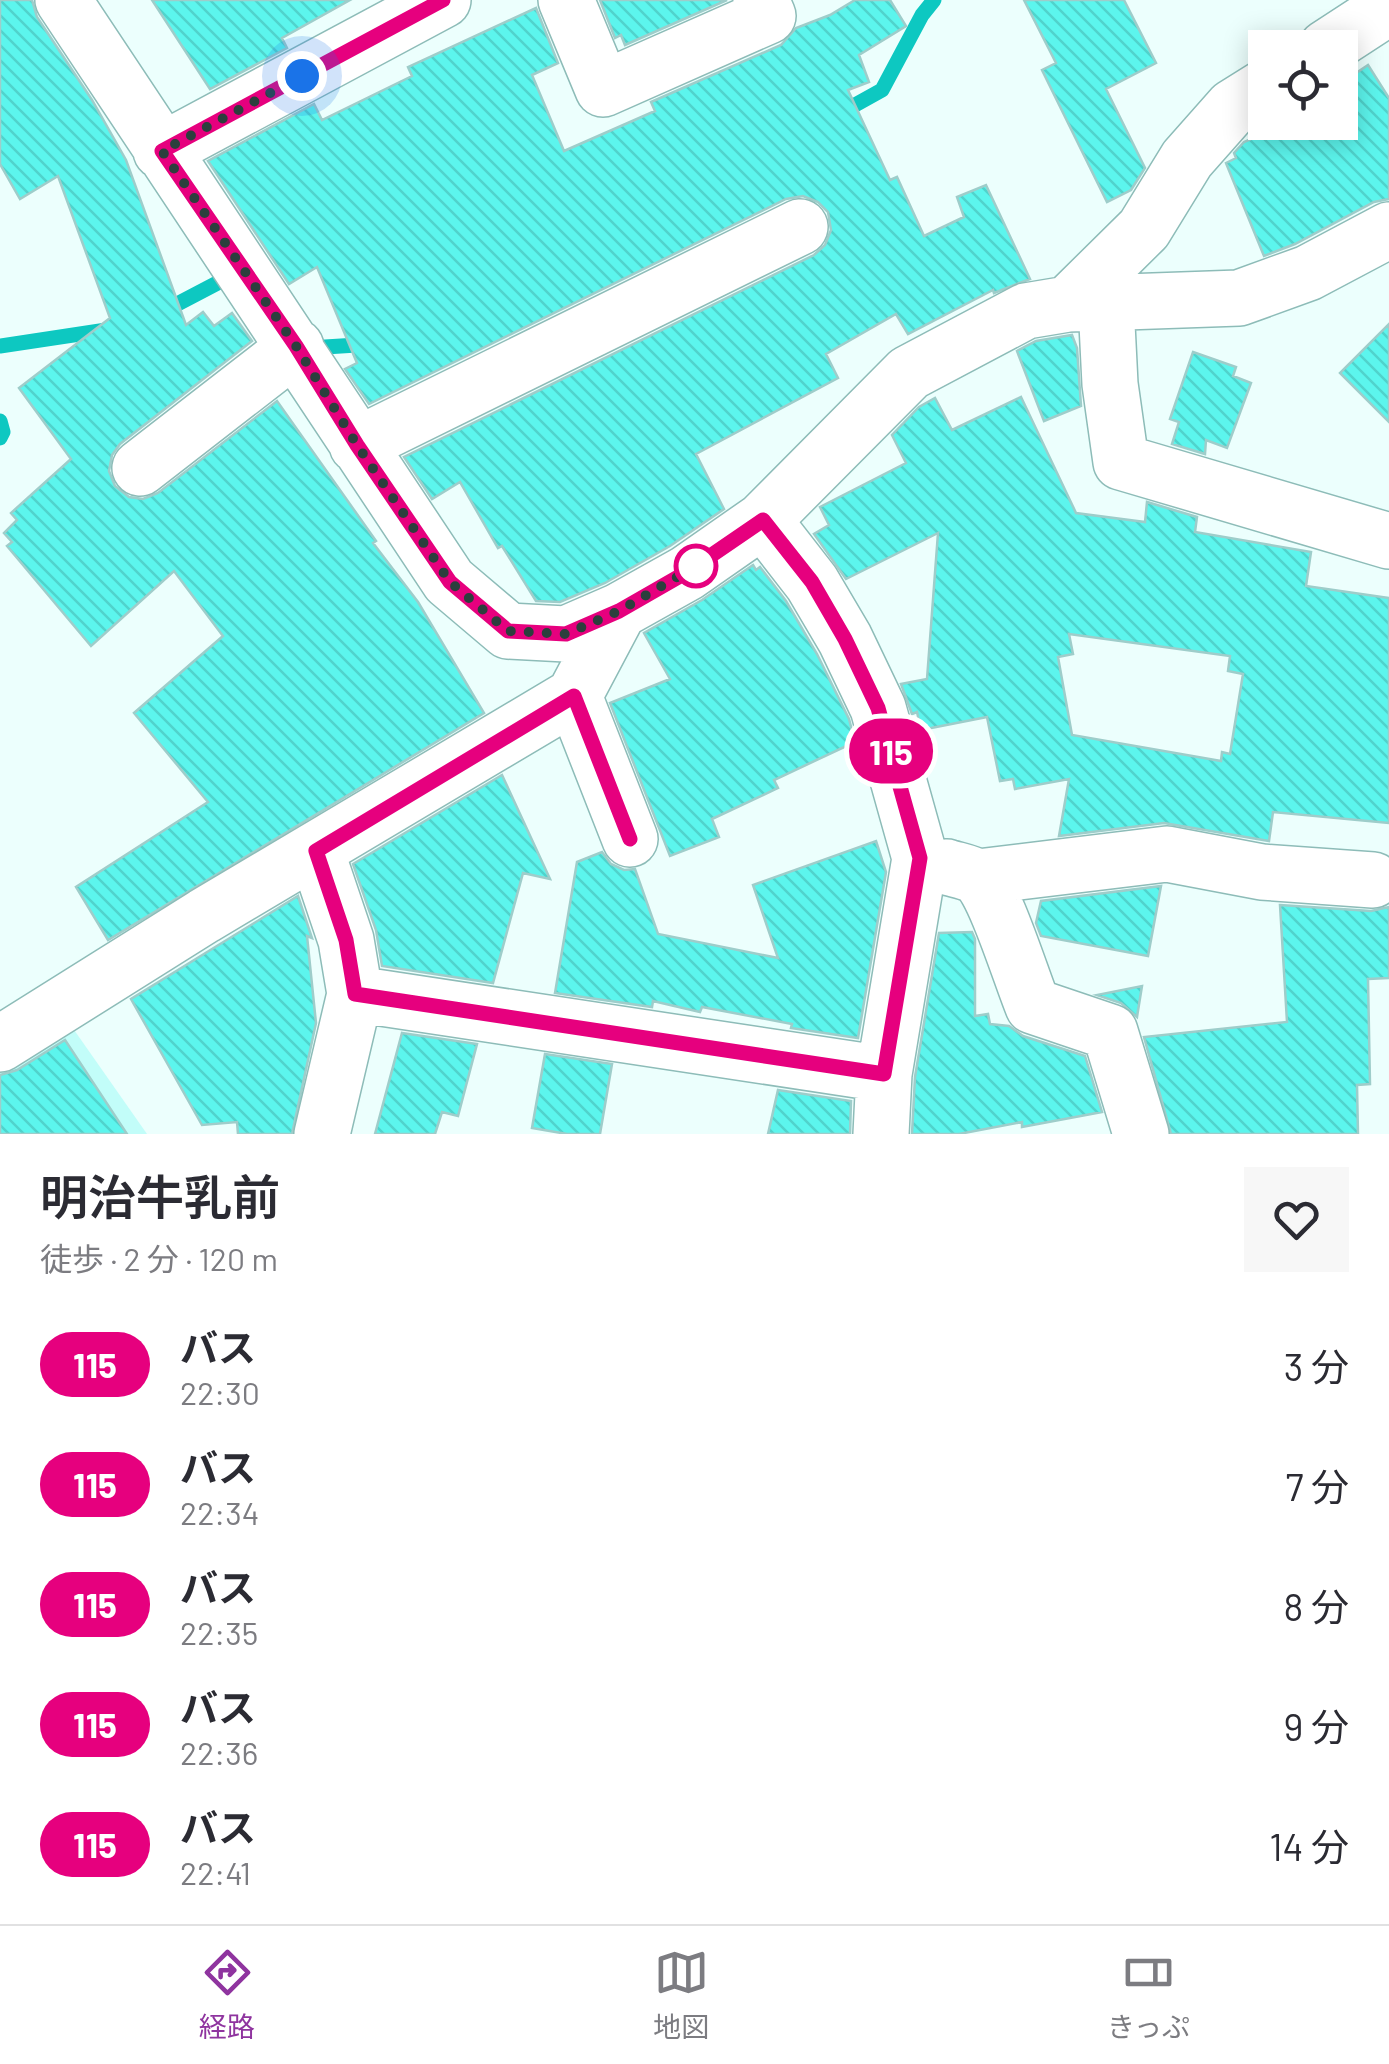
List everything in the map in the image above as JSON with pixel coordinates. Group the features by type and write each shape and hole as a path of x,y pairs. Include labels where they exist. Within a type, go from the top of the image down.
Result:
{"street":[{"path":"63,0 450,582 508,631 566,634 619,611 687,572 763,520 910,374 1026,311 1088,304 1239,298 1308,273 1389,230"},
{"path":"162,151 443,0"},
{"path":"566,0 603,89 768,16 762,0"},
{"path":"1354,30 1389,7"},
{"path":"1088,304 1144,229 1187,159 1233,107 1248,97"},
{"path":"357,445 800,226"},
{"path":"1088,304 1110,384 1122,462 1389,541"},
{"path":"140,468 296,346"},
{"path":"763,520 812,582 878,708 920,858 884,1074 880,1134"},
{"path":"0,1044 204,916 574,696 619,611"},
{"path":"574,696 630,839"},
{"path":"316,851 346,940 355,994 322,1134"},
{"path":"920,858 978,877 1167,854 1262,872 1373,880"},
{"path":"978,877 995,898 1001,925 1033,1006 1110,1032 1141,1134"},
{"path":"355,994 884,1074"}],"shaded area":[{"path":"65,1017 147,1134 0,1134 0,1060"}],"building":[{"path":"0,0 32,0 37,17 92,100 126,160 186,325 203,312 214,326 232,313 252,341 120,444 112,455 109,471 115,486 129,497 143,499 158,493 277,401 418,602 484,713 108,940 76,887 208,802 134,713 223,636 174,571 91,646 7,546 12,542 4,533 17,520 11,513 71,459 19,388 110,318 58,176 20,199 0,164"},
{"path":"152,0 350,0 282,38 287,48 210,89"},
{"path":"600,0 727,0 625,45 621,35 615,38"},
{"path":"855,0 890,0 906,26 859,55 869,82 848,90 890,180 897,177 924,236 964,217 957,197 986,185 1030,279 994,293 993,290 908,334 896,314 826,354 838,378 696,454 724,509 605,583 560,602 536,601 502,546 498,548 460,482 432,499 404,457 814,255 825,245 831,230 828,212 818,202 803,196 786,199 369,404 345,369 357,363 317,267 289,284 208,161 314,104 322,120 412,76 408,67 536,8 558,63 532,75 564,151 655,111 651,102 781,45 796,28"},
{"path":"1024,0 1124,0 1156,63 1106,89 1145,168 1131,190 1107,202 1042,70 1056,63"},
{"path":"1368,65 1389,98 1389,199 1374,202 1264,256 1226,163 1236,158 1234,153 1249,140 1358,140 1358,72"},
{"path":"1389,324 1389,422 1340,373"},
{"path":"1072,335 1077,348 1081,406 1044,421 1017,351 1036,341"},
{"path":"1193,352 1236,367 1233,376 1251,383 1227,448 1206,440 1205,454 1172,444 1179,422 1170,419"},
{"path":"1021,397 1076,513 1145,522 1147,502 1197,517 1195,532 1311,552 1306,586 1389,598 1389,823 1273,812 1269,841 1164,823 1059,836 1069,779 1015,789 1013,779 1000,781 987,717 921,730 917,712 912,714 901,684 927,679 938,533 846,579 814,534 829,525 820,507 906,463 892,435 919,407 935,398 952,430","holes":["1069,634 1230,656 1228,671 1243,674 1230,754 1222,752 1221,761 1072,735 1058,657 1073,654"]},
{"path":"753,565 756,570 760,567 786,601 817,654 849,719 855,742 774,780 778,788 712,819 719,837 670,856 610,703 670,679 644,633"},
{"path":"502,775 550,879 523,873 493,983 382,966 376,930 353,864"},
{"path":"876,841 886,872 858,1038 791,1028 792,1024 702,1007 700,1012 653,1001 652,1007 555,993 577,862 602,852 611,864 624,870 635,869 658,934 778,958 753,885"},
{"path":"1161,886 1148,956 1041,936 1036,923 1041,901"},
{"path":"298,896 312,938 307,936 316,1023 292,1134 238,1134 237,1122 202,1125 131,999"},
{"path":"1280,905 1371,911 1389,907 1389,978 1368,979 1370,1084 1357,1085 1358,1134 1171,1134 1144,1037 1287,1022"},
{"path":"972,932 975,1016 988,1014 990,1024 1009,1026 1023,1036 1085,1056 1102,1112 1022,1127 1022,1122 959,1134 912,1134 915,1077 939,933"},
{"path":"1142,986 1137,1017 1121,1003 1097,995"},
{"path":"402,1033 477,1044 458,1116 442,1112 435,1134 375,1134"},
{"path":"65,1040 127,1134 0,1134 0,1075 17,1070"},
{"path":"545,1054 612,1064 600,1134 532,1128"},
{"path":"778,1090 851,1101 850,1134 768,1134"}],"waterway":[{"path":"837,115 882,90 934,0"},
{"path":"162,312 225,279"},
{"path":"0,346 113,329"},
{"path":"309,348 365,341"},
{"path":"0,421 0,438"}],"bus line":[{"name":"115","path":"443,0 162,151 296,346 357,445 450,582 508,631 566,634 619,611 687,572 763,520 812,582 878,708 920,858 884,1074 355,994 346,940 316,851 574,696 630,839"}],"route":[{"path":"302,76 162,151 296,346 357,445 450,582 508,631 566,634 619,611 696,566"}]}
